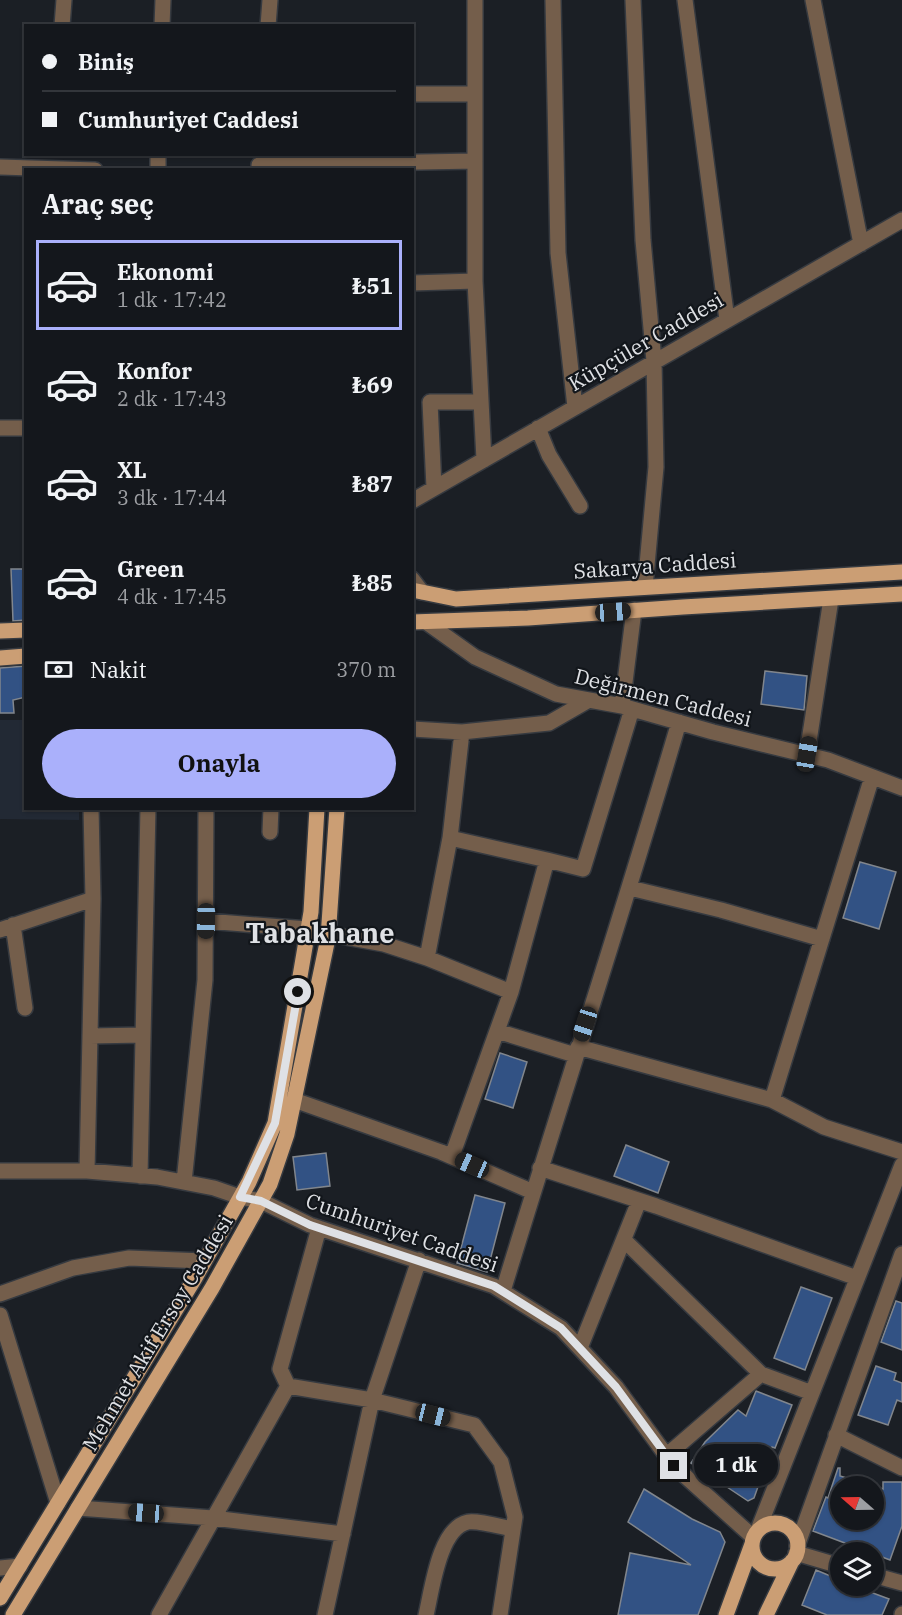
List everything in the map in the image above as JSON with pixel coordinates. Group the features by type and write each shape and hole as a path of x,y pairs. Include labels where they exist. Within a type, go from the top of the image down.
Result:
{"main road":[{"name":"Sakarya Caddesi","path":"417,591 456,599 902,572"},
{"name":"Sakarya Caddesi","path":"419,622 528,618 902,594"},
{"path":"0,631 24,630"},
{"path":"0,658 24,656"},
{"name":"Mehmet Akif Ersoy Caddesi","path":"0,1598 204,1261 240,1197 275,1123 308,928 317,810"},
{"name":"Mehmet Akif Ersoy Caddesi","path":"13,1615 212,1288 270,1184 287,1134 328,934 337,810"},
{"path":"726,1615 754,1537 771,1523 786,1526 796,1538 795,1553 766,1615"},
{"path":"754,1537 754,1556 763,1566 776,1569 788,1564 795,1553"}],"street":[{"path":"62,24 64,0"},
{"path":"162,24 163,0"},
{"path":"268,24 270,0"},
{"path":"475,0 475,281 484,460"},
{"path":"553,0 558,253 574,407"},
{"path":"633,0 643,240 654,361 656,467 645,587"},
{"path":"685,0 726,320"},
{"path":"813,0 861,243"},
{"path":"414,94 475,94"},
{"path":"259,163 475,161"},
{"path":"0,167 51,164 80,168"},
{"name":"Küpçüler Caddesi","path":"416,499 861,243 901,224"},
{"path":"414,283 475,281"},
{"path":"434,489 430,402 481,402"},
{"path":"0,428 24,428"},
{"path":"538,428 549,455 580,506"},
{"path":"807,754 831,598"},
{"path":"450,838 583,869 627,708 634,610"},
{"name":"Değirmen Caddesi","path":"419,622 475,657 556,694 627,708 807,754 902,788"},
{"path":"414,729 462,732 549,723 589,700"},
{"path":"502,1291 576,1051 630,888 679,722"},
{"path":"427,958 450,838 462,732"},
{"path":"771,1100 872,777"},
{"path":"87,1172 93,899 91,810"},
{"path":"140,1176 148,810"},
{"path":"184,1182 205,980 206,810"},
{"path":"270,832 271,810"},
{"path":"452,1156 511,992 547,860"},
{"path":"630,888 721,910 822,939"},
{"path":"25,1008 7,927 93,899"},
{"path":"206,921 308,928"},
{"path":"328,934 384,944 427,958 511,992"},
{"path":"497,1031 771,1100 824,1127 902,1152"},
{"path":"90,1036 142,1035"},
{"path":"294,1100 452,1156 533,1192"},
{"path":"754,1537 902,1165"},
{"path":"1,1167 140,1176 214,1188 240,1197"},
{"path":"540,1168 857,1278"},
{"name":"Cumhuriyet Caddesi","path":"240,1197 261,1201 319,1228 494,1286 561,1328 616,1387 674,1466 754,1537"},
{"path":"580,1348 639,1201"},
{"path":"288,1386 280,1369 319,1228"},
{"path":"624,1240 760,1374 812,1393"},
{"path":"830,1563 795,1553 836,1435 895,1291 902,1254"},
{"path":"0,1294 73,1268 129,1258 204,1261"},
{"path":"325,1615 372,1400 419,1260"},
{"path":"0,1315 58,1503"},
{"path":"666,1456 760,1374"},
{"path":"288,1386 372,1400 474,1425 501,1462 515,1516 500,1615"},
{"path":"159,1615 288,1386"},
{"path":"836,1435 902,1468"},
{"path":"78,1508 213,1518 343,1534"},
{"path":"426,1615 442,1548 454,1528 468,1522 513,1529"},
{"path":"0,1568 20,1566"},
{"path":"884,1578 902,1583"}],"shaded area":[{"path":"0,720 24,720 24,810 79,810 79,820 0,819"}],"building":[{"path":"11,569 24,569 24,620 13,621"},
{"path":"24,666 24,697 13,700 14,713 0,713 0,668"},
{"path":"765,671 807,676 804,710 761,704"},
{"path":"860,862 896,872 879,929 843,918"},
{"path":"500,1053 527,1062 513,1108 485,1099"},
{"path":"626,1145 669,1162 658,1193 614,1176"},
{"path":"326,1153 330,1186 297,1190 293,1157"},
{"path":"475,1195 505,1203 487,1272 457,1263"},
{"path":"801,1287 832,1298 805,1370 774,1358"},
{"path":"896,1301 902,1303 902,1350 881,1342"},
{"path":"876,1366 896,1373 894,1380 902,1383 902,1402 897,1400 888,1425 858,1415"},
{"path":"756,1391 792,1405 775,1448 772,1447 754,1498 748,1501 691,1463 705,1442 738,1410 746,1416"},
{"path":"838,1468 840,1468 840,1476 835,1476"},
{"path":"884,1482 902,1482 902,1526 890,1560 884,1558 884,1542 842,1542 813,1531 826,1497 828,1498 830,1492 830,1530 884,1530"},
{"path":"644,1489 692,1519 720,1532 725,1542 698,1615 618,1615 630,1553 691,1565 628,1522"},
{"path":"816,1570 830,1576 830,1596 881,1596 889,1599 882,1615 827,1615 802,1605"}],"district":[{"name":"Tabakhane","path":"320,934"}],"route":[{"path":"298,992 275,1123 240,1197 261,1201 310,1225 494,1286 561,1328 616,1387 674,1466"}]}
